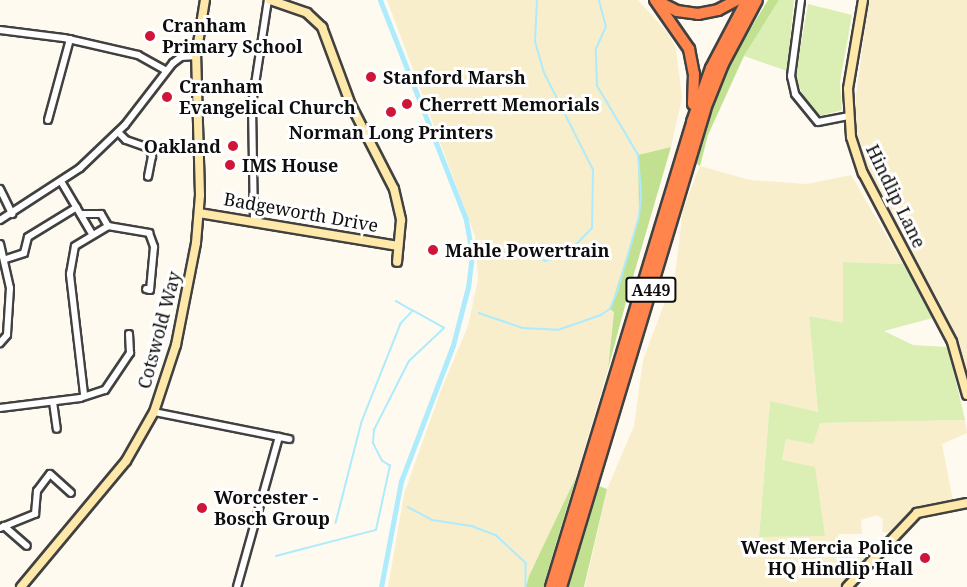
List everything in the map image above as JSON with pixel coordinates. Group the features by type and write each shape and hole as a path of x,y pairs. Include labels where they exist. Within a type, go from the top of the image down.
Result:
{"highway":[{"path":"656,0 677,11 698,14 718,10 737,0"},
{"path":"656,0 677,28 693,62 692,122"},
{"name":"A449","path":"551,587 692,122 711,68 747,0"},
{"name":"A449","path":"561,587 705,109 723,64 758,0"}],"street":[{"name":"Cotswold Way","path":"21,587 126,461 154,412 188,295 199,213 196,56 206,0"},
{"path":"254,221 252,104 269,0 307,13 322,27 351,105 394,189 401,220 397,262"},
{"path":"801,0 792,85 818,122 849,117"},
{"name":"Hindlip Lane","path":"863,0 848,88 849,117 862,173 952,342 967,395"},
{"path":"0,30 70,39 138,55 165,70"},
{"path":"48,120 70,39"},
{"path":"0,220 62,183 118,132 165,70 181,57 196,56"},
{"path":"118,132 126,140 149,148 152,156 151,175"},
{"path":"62,183 92,234"},
{"path":"0,189 12,214"},
{"path":"6,259 24,253 28,237 77,207"},
{"name":"Badgeworth Drive","path":"199,213 398,246"},
{"path":"81,214 101,214 108,226"},
{"path":"84,394 69,262 75,246 108,226 149,233 154,239 150,290 146,289"},
{"path":"0,244 6,259 10,316 7,335 0,343"},
{"path":"0,408 53,402 105,390 130,352 129,334"},
{"path":"53,402 57,429"},
{"path":"154,412 289,439"},
{"path":"55,419 63,418"},
{"path":"237,587 279,437"},
{"path":"2,527 35,514 37,492 50,474 71,493"},
{"path":"847,587 916,513 967,503"},
{"path":"2,527 27,546"}],"shaded area":[{"path":"387,0 638,0 667,32 676,48 682,98 671,147 638,155 639,217 610,309 614,312 608,369 576,477 526,587 388,587 404,494 441,390 468,326 478,279 475,236"},
{"path":"869,0 967,0 967,377 959,344 874,187 862,151 855,124 856,95"},
{"path":"700,166 750,180 807,184 851,175 903,264 844,262 843,324 809,316 818,413 770,401 759,536 825,535 782,460 786,439 820,423 965,420 967,433 942,444 953,501 916,509 890,533 882,532 883,519 877,515 861,520 862,534 839,534 836,542 867,554 842,587 585,587 607,489 634,426 643,360 675,275 683,209"}],"green space":[{"path":"768,0 779,0 744,56 708,135 700,166 695,163 706,124 735,54"},
{"path":"779,0 794,0 787,71 744,56"},
{"path":"808,4 852,15 840,82 842,110 820,116 811,109 795,79"},
{"path":"671,147 608,369 614,312 610,309 639,217 638,155"},
{"path":"843,262 903,264 933,318 884,331 913,345 948,347 965,420 820,423 813,444 786,439 782,460 815,467 825,536 759,537 770,401 818,412 809,316 843,323"},
{"path":"576,477 543,587 526,587 529,576"},
{"path":"599,486 607,489 584,587 568,587"}],"waterway":[{"path":"380,0 466,220 472,255 468,287 453,345 401,481 381,587"},
{"path":"492,254 524,252 545,261 566,255 592,228 593,170 544,73 535,42 537,0"},
{"path":"479,313 523,328 558,330 601,315 610,309 617,292 639,217 641,195 638,155 597,86 596,49 606,27 599,0"},
{"path":"396,301 413,311"},
{"path":"276,556 376,530 390,466 382,461 373,443 374,430 409,361 444,328 413,311 401,324 362,422 336,523"},
{"path":"408,507 432,520 472,526 496,535 526,563 526,587"}],"place":[{"name":"Cranham Primary School","path":"150,36"},
{"name":"Stanford Marsh","path":"371,77"},
{"name":"Cranham Evangelical Church","path":"167,97"},
{"name":"Cherrett Memorials","path":"407,104"},
{"name":"Norman Long Printers","path":"391,112"},
{"name":"Oakland","path":"233,146"},
{"name":"IMS House","path":"230,165"},
{"name":"Mahle Powertrain","path":"433,250"},
{"name":"Worcester - Bosch Group","path":"202,508"},
{"name":"West Mercia Police HQ Hindlip Hall","path":"925,558"}]}
